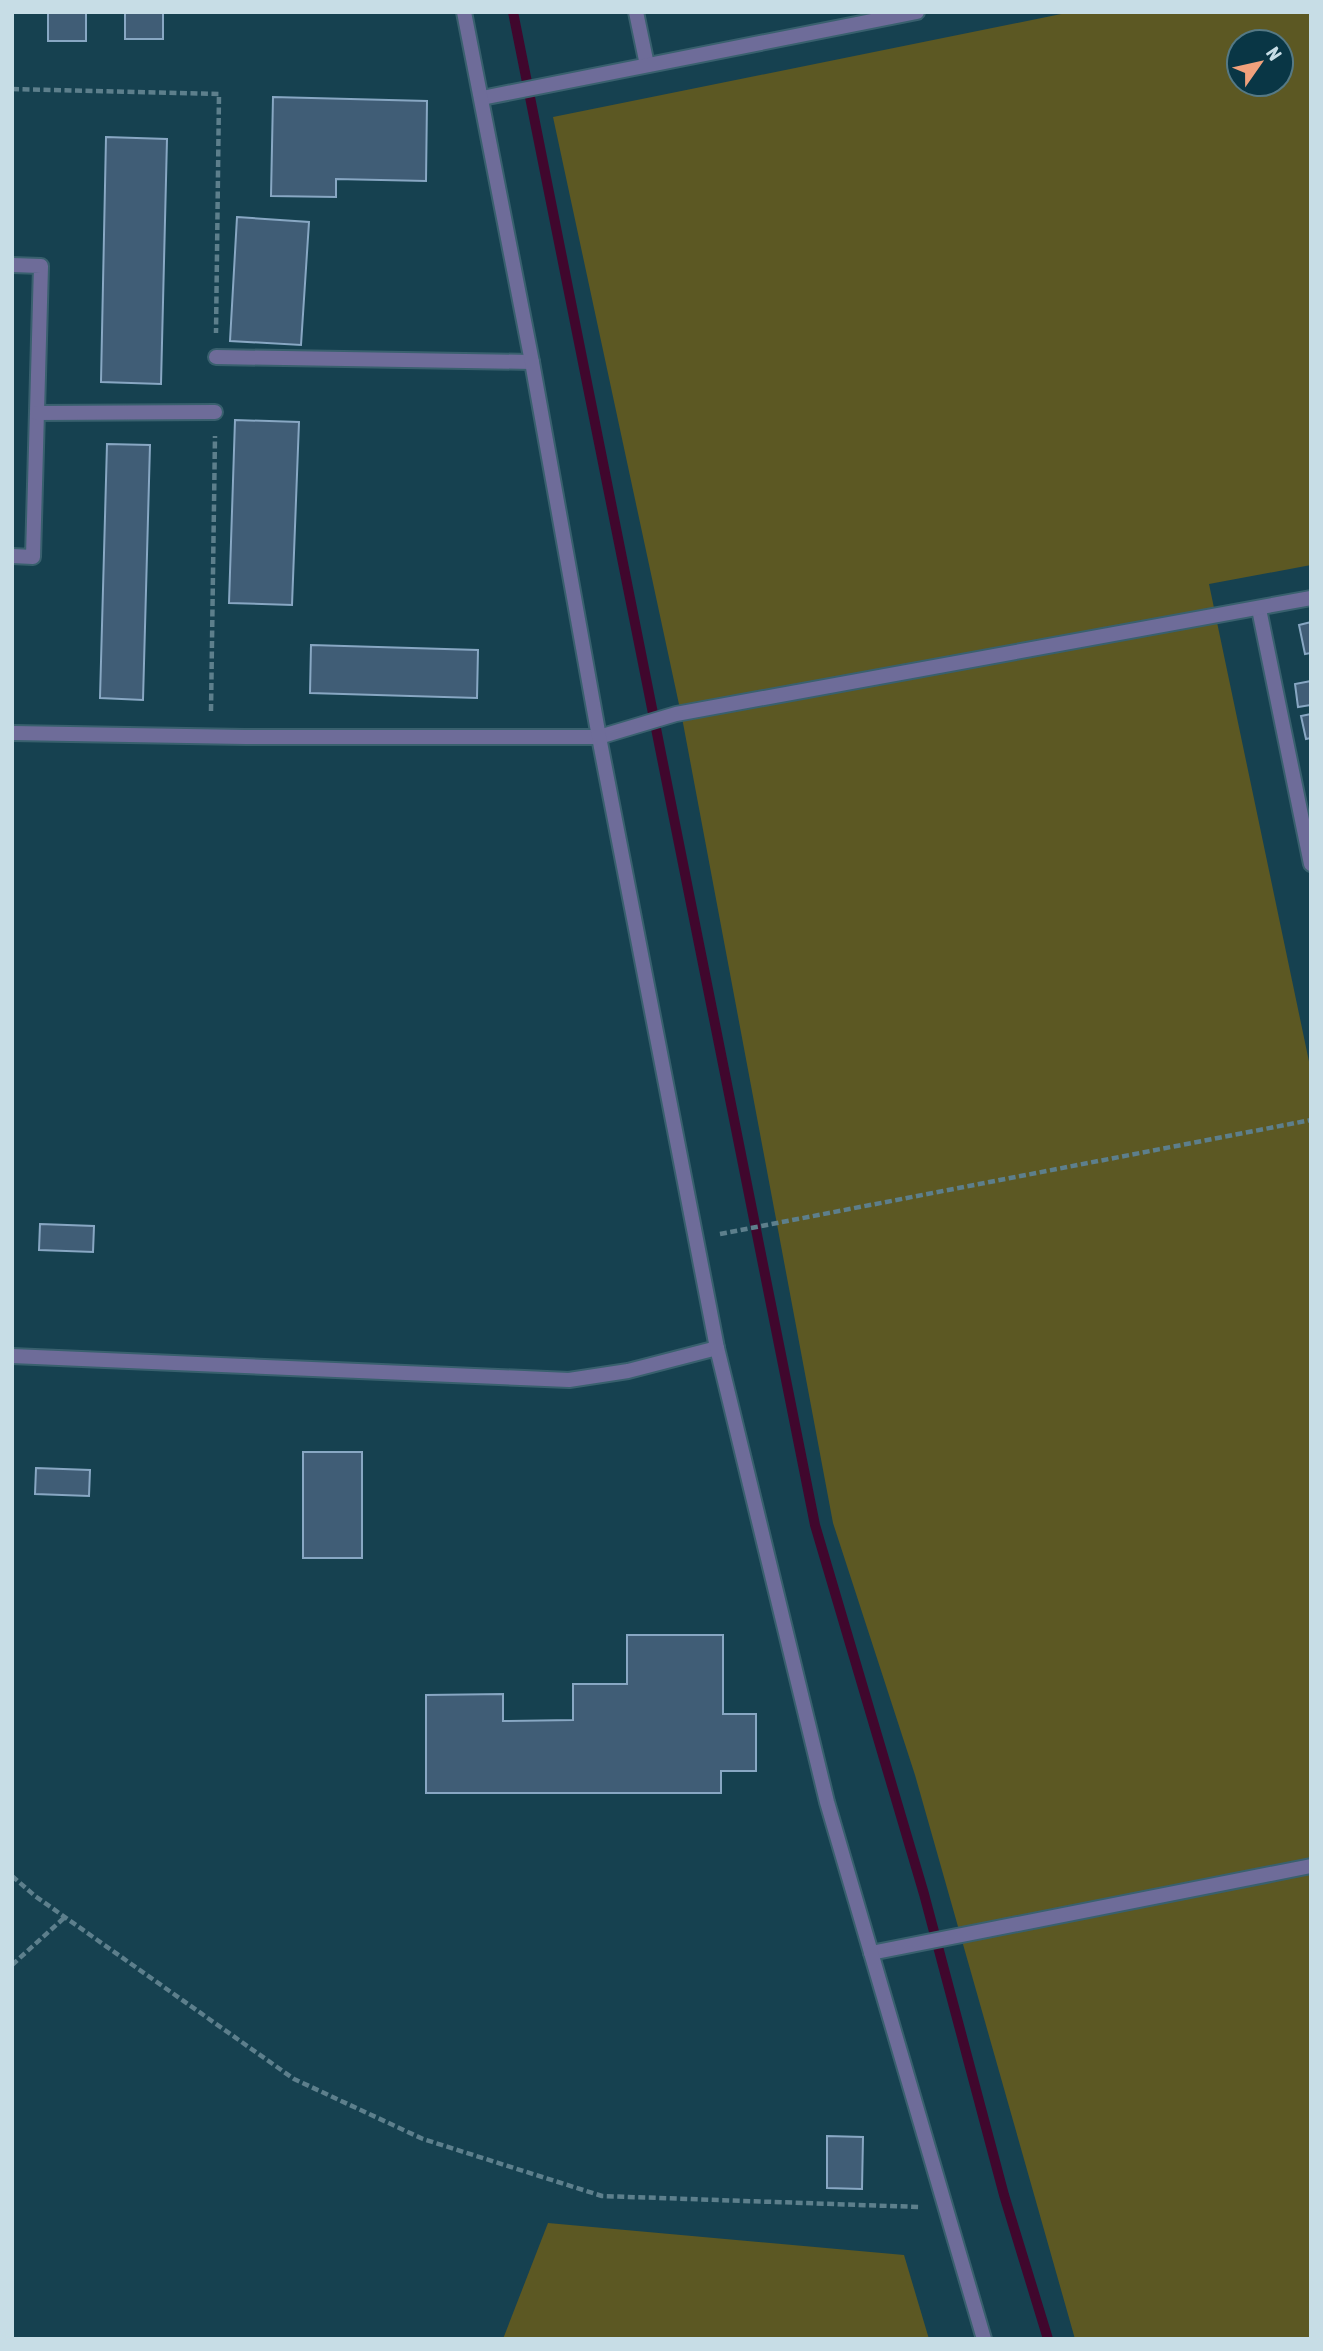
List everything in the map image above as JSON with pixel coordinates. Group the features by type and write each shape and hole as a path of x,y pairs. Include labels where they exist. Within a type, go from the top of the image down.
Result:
{"street":[{"path":"464,12 532,362 599,737 717,1348 827,1802 984,2339"},
{"path":"636,12 647,65"},
{"path":"482,98 647,65 846,19 917,12"},
{"path":"12,265 41,266 33,557 12,556"},
{"path":"216,357 532,362"},
{"path":"37,413 215,412"},
{"path":"12,733 599,737 676,714 1311,598"},
{"path":"1259,608 1306,820 1311,864"},
{"path":"12,1356 569,1380 628,1371 717,1348"},
{"path":"871,1953 1311,1866"}],"path":[{"path":"12,89 219,94 216,357"},
{"path":"211,736 215,412"},
{"path":"731,1232 1311,1120"},
{"path":"12,1876 35,1896 294,2080 423,2140 602,2196 945,2208"},
{"path":"12,1965 65,1917"}],"shaded area":[{"path":"1071,12 1311,12 1311,565 1209,584 1311,1071 1311,2339 1075,2339 915,1775 833,1523 683,723 553,117"},
{"path":"548,2223 904,2255 929,2339 503,2339"}],"building":[{"path":"48,12 86,12 86,41 48,41"},
{"path":"125,12 163,12 163,39 125,39"},
{"path":"273,97 427,101 426,181 336,179 336,197 271,196"},
{"path":"106,137 167,139 161,384 101,382"},
{"path":"237,217 309,222 301,345 230,341"},
{"path":"235,420 299,422 292,605 229,603"},
{"path":"107,444 150,445 143,700 100,698"},
{"path":"1311,622 1311,653 1305,654 1299,625"},
{"path":"311,645 478,650 477,698 310,693"},
{"path":"1311,681 1311,705 1298,707 1295,684"},
{"path":"1311,714 1311,738 1306,739 1301,716"},
{"path":"40,1224 94,1226 93,1252 39,1250"},
{"path":"303,1452 362,1452 362,1558 303,1558"},
{"path":"36,1468 90,1470 89,1496 35,1494"},
{"path":"627,1635 723,1635 723,1714 756,1714 756,1771 721,1771 721,1793 426,1793 426,1695 503,1694 503,1721 573,1720 573,1684 627,1684"},
{"path":"827,2136 863,2137 862,2189 827,2188"}],"waterway":[{"path":"513,12 815,1525 924,1894 1004,2195 1048,2339"}]}
